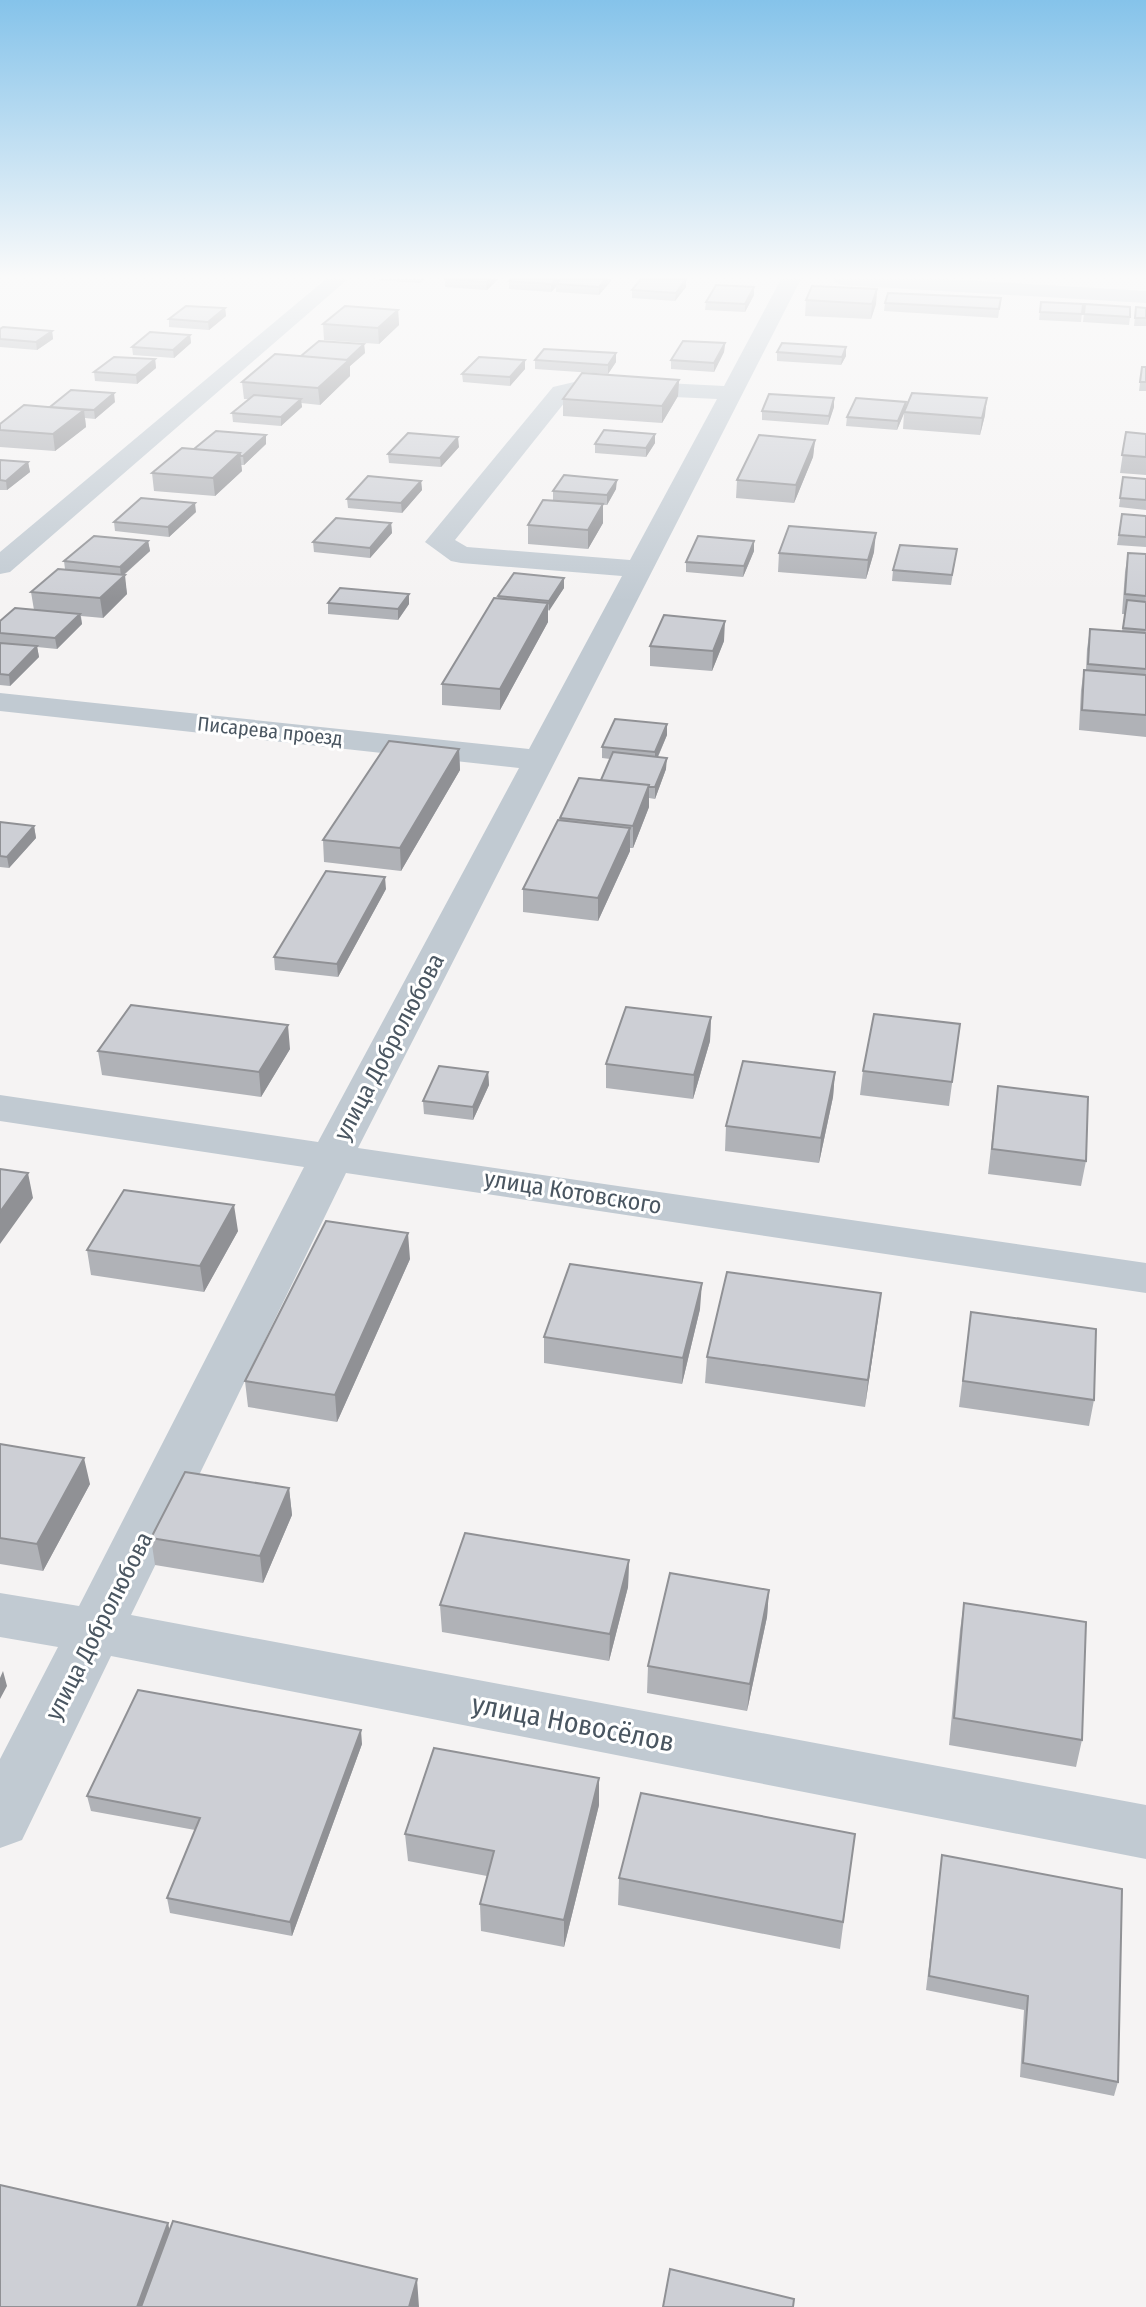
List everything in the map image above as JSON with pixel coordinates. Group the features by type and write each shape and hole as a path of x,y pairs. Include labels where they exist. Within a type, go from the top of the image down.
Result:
{"street":[{"path":"0,566 211,387"},
{"path":"584,387 561,392 439,542 461,555 640,569"},
{"path":"601,387 733,393"},
{"name":"улица Добролюбова","path":"0,1821 332,1156 736,387"},
{"name":"Писарева проезд","path":"0,702 540,760"},
{"name":"улица Котовского","path":"0,1108 1146,1278"},
{"name":"улица Новосёлов","path":"0,1615 1146,1832"}],"building":[{"path":"572,387 675,387 662,406 563,399"},
{"path":"71,390 114,393 94,410 50,407"},
{"path":"912,393 987,398 982,418 904,412"},
{"path":"769,394 834,398 829,416 762,411"},
{"path":"254,395 301,399 281,417 232,413"},
{"path":"856,398 906,402 898,421 847,417"},
{"path":"24,405 84,410 53,434 0,430 0,424"},
{"path":"604,430 655,434 646,448 595,444"},
{"path":"216,431 266,435 243,456 240,453 194,449"},
{"path":"1126,432 1146,434 1146,457 1122,455"},
{"path":"408,433 458,437 440,458 388,454"},
{"path":"759,435 815,440 796,485 737,480"},
{"path":"182,448 240,453 213,478 152,473"},
{"path":"0,460 28,462 6,481 0,480"},
{"path":"564,475 617,480 607,495 553,491"},
{"path":"368,476 421,481 401,503 347,499"},
{"path":"1123,477 1146,479 1146,500 1120,498"},
{"path":"141,498 195,503 168,527 114,522"},
{"path":"543,500 603,504 588,530 528,525"},
{"path":"1122,514 1146,516 1146,537 1119,535"},
{"path":"336,518 391,523 370,548 313,542"},
{"path":"789,526 876,533 868,560 779,553"},
{"path":"94,536 148,541 120,567 64,561"},
{"path":"698,536 754,541 744,566 686,562"},
{"path":"900,545 957,549 952,575 893,570"},
{"path":"1128,553 1146,554 1146,596 1125,594"},
{"path":"58,569 125,575 100,598 31,592"},
{"path":"514,573 564,578 549,601 498,596"},
{"path":"340,588 409,594 398,609 328,603"},
{"path":"494,598 548,603 500,689 442,684"},
{"path":"1127,600 1146,602 1146,630 1123,628"},
{"path":"15,608 80,614 55,638 0,633 0,621"},
{"path":"664,615 725,621 713,651 650,646"},
{"path":"1090,629 1146,633 1146,669 1088,664"},
{"path":"0,643 37,646 9,675 0,674"},
{"path":"1084,670 1146,675 1146,715 1082,710"},
{"path":"615,719 667,724 655,752 602,747"},
{"path":"389,741 459,749 400,848 323,840"},
{"path":"613,752 667,758 655,787 601,780"},
{"path":"579,778 649,785 633,826 560,818"},
{"path":"558,820 630,828 598,898 523,889"},
{"path":"0,822 34,826 7,857 0,856"},
{"path":"326,871 385,877 337,964 274,957"},
{"path":"131,1005 288,1025 259,1072 98,1051"},
{"path":"626,1007 711,1017 694,1075 606,1064"},
{"path":"874,1014 960,1024 952,1082 863,1071"},
{"path":"743,1061 835,1072 821,1138 726,1126"},
{"path":"439,1066 488,1072 473,1107 423,1101"},
{"path":"998,1086 1088,1097 1086,1161 992,1149"},
{"path":"0,1169 28,1173 0,1212"},
{"path":"124,1190 234,1205 200,1266 87,1250"},
{"path":"326,1221 408,1233 335,1395 245,1381"},
{"path":"570,1264 702,1283 683,1358 544,1337"},
{"path":"727,1272 881,1293 868,1380 707,1357"},
{"path":"971,1312 1096,1329 1094,1400 963,1381"},
{"path":"0,1444 84,1458 37,1544 0,1538"},
{"path":"185,1472 289,1488 260,1556 151,1538"},
{"path":"465,1533 629,1560 610,1634 440,1605"},
{"path":"670,1573 769,1590 750,1684 648,1666"},
{"path":"964,1603 1086,1622 1082,1740 954,1718"},
{"path":"138,1690 361,1730 290,1922 167,1898 200,1818 87,1796"},
{"path":"434,1748 599,1778 564,1920 480,1904 494,1851 405,1834"},
{"path":"641,1793 855,1834 843,1922 619,1878"},
{"path":"942,1855 1122,1889 1118,2082 1023,2063 1028,1996 929,1976"},
{"path":"0,2185 168,2223 137,2307 0,2307"},
{"path":"173,2221 417,2279 409,2307 141,2307"},
{"path":"670,2269 794,2299 793,2307 663,2307"}]}
